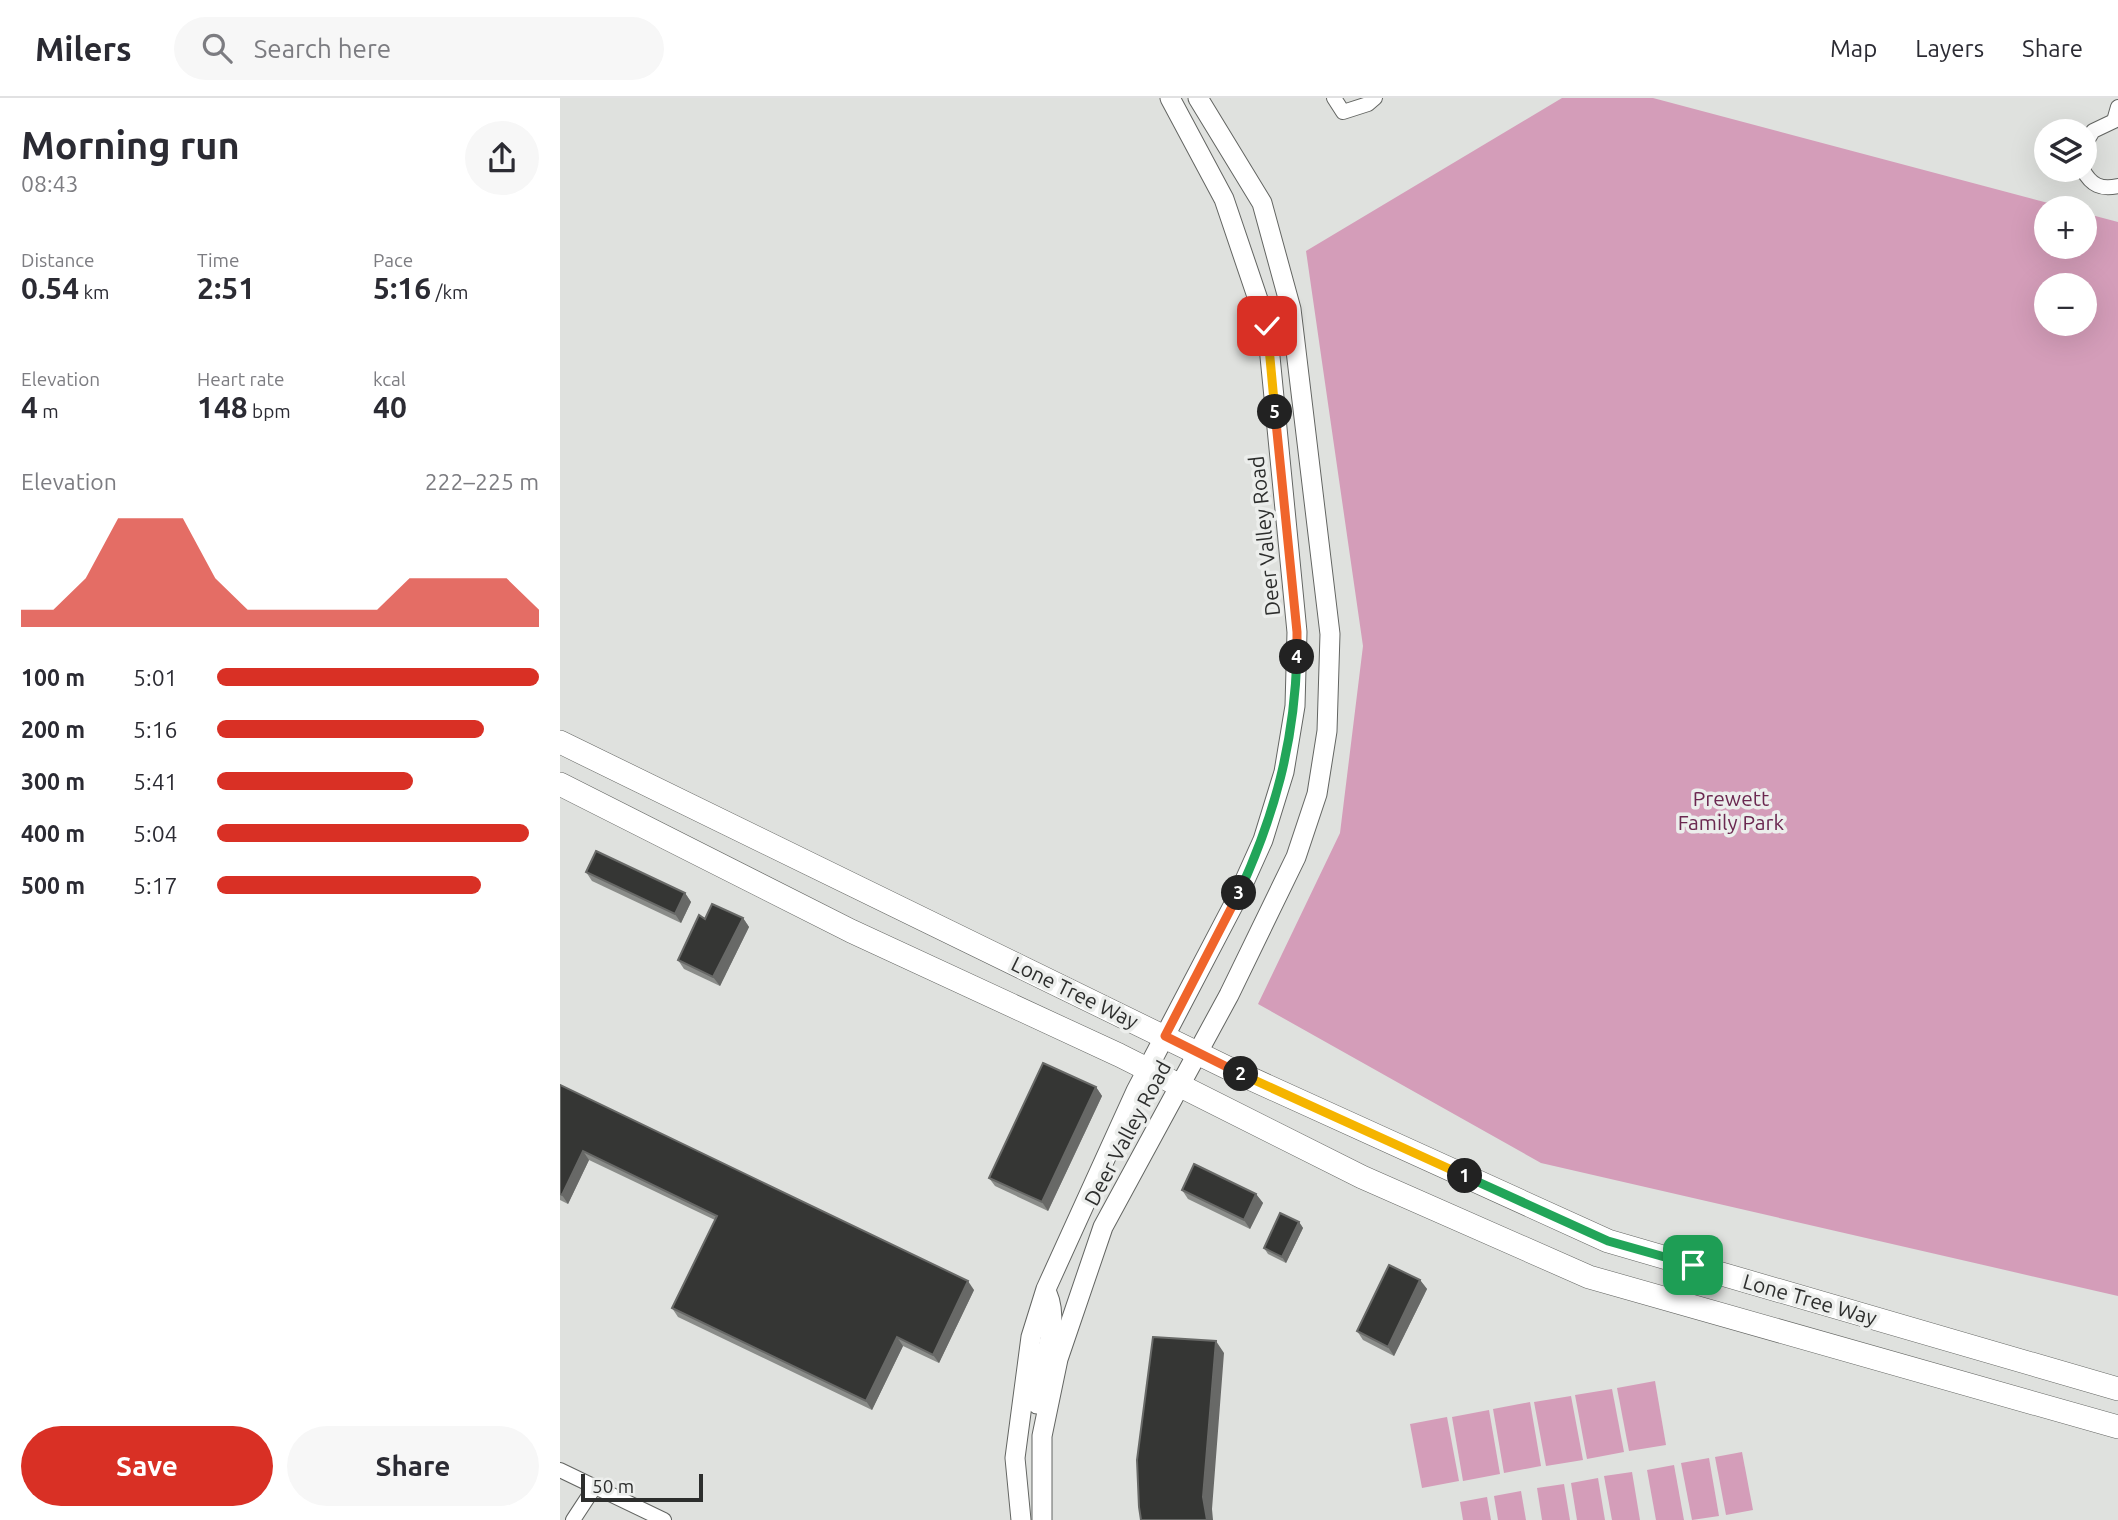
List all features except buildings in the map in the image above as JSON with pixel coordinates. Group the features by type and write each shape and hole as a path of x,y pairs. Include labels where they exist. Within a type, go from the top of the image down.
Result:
{"main road":[{"name":"Deer Valley Road","path":"1021,1520 1015,1458 1031,1337 1046,1290 1147,1070 1236,900 1263,840 1284,772 1295,706 1297,632 1267,326 1224,199 1170,98"},
{"name":"Deer Valley Road","path":"1042,1520 1042,1436 1058,1359 1103,1227 1197,1052 1296,857 1317,794 1327,731 1330,634 1290,309 1262,203 1198,98"},
{"name":"Lone Tree Way","path":"560,742 1197,1052 1608,1241 2118,1389"},
{"name":"Lone Tree Way","path":"560,784 851,931 1179,1085 1362,1177 1589,1278 2118,1427"},
{"path":"1042,1436 1038,1386 1052,1322 1051,1303 1046,1290"}],"street":[{"path":"1334,98 1343,112 1368,104 1375,98"},
{"path":"2097,129 2117,118"},
{"path":"2089,182 2104,189 2118,186"},
{"path":"560,1470 664,1520"},
{"path":"573,1520 594,1488"}],"green space":[{"name":"Prewett Family Park","path":"1562,98 1653,98 2034,199 2034,259 2097,259 2097,216 2118,222 2118,1296 1541,1163 1258,1004 1340,833 1363,646 1306,251"},
{"path":"1655,1381 1666,1445 1629,1451 1617,1388"},
{"path":"1612,1389 1624,1452 1587,1459 1575,1395"},
{"path":"1571,1396 1583,1460 1546,1466 1534,1402"},
{"path":"1530,1402 1541,1466 1504,1473 1493,1409"},
{"path":"1489,1410 1500,1474 1463,1481 1452,1417"},
{"path":"1447,1417 1459,1481 1422,1488 1410,1424"},
{"path":"1742,1452 1753,1510 1726,1515 1715,1457"},
{"path":"1709,1458 1719,1516 1692,1520 1681,1463"},
{"path":"1674,1465 1684,1520 1656,1520 1647,1470"},
{"path":"1632,1472 1640,1520 1612,1520 1604,1476"},
{"path":"1598,1478 1605,1520 1577,1520 1571,1483"},
{"path":"1564,1484 1570,1520 1542,1520 1537,1488"},
{"path":"1521,1491 1526,1520 1498,1520 1494,1496"},
{"path":"1487,1497 1491,1520 1463,1520 1460,1502"}],"route":[{"path":"1267,326 1297,632 1295,706 1284,772 1263,840 1236,900 1165,1036 1234,1071 1608,1241 1693,1265"}]}
